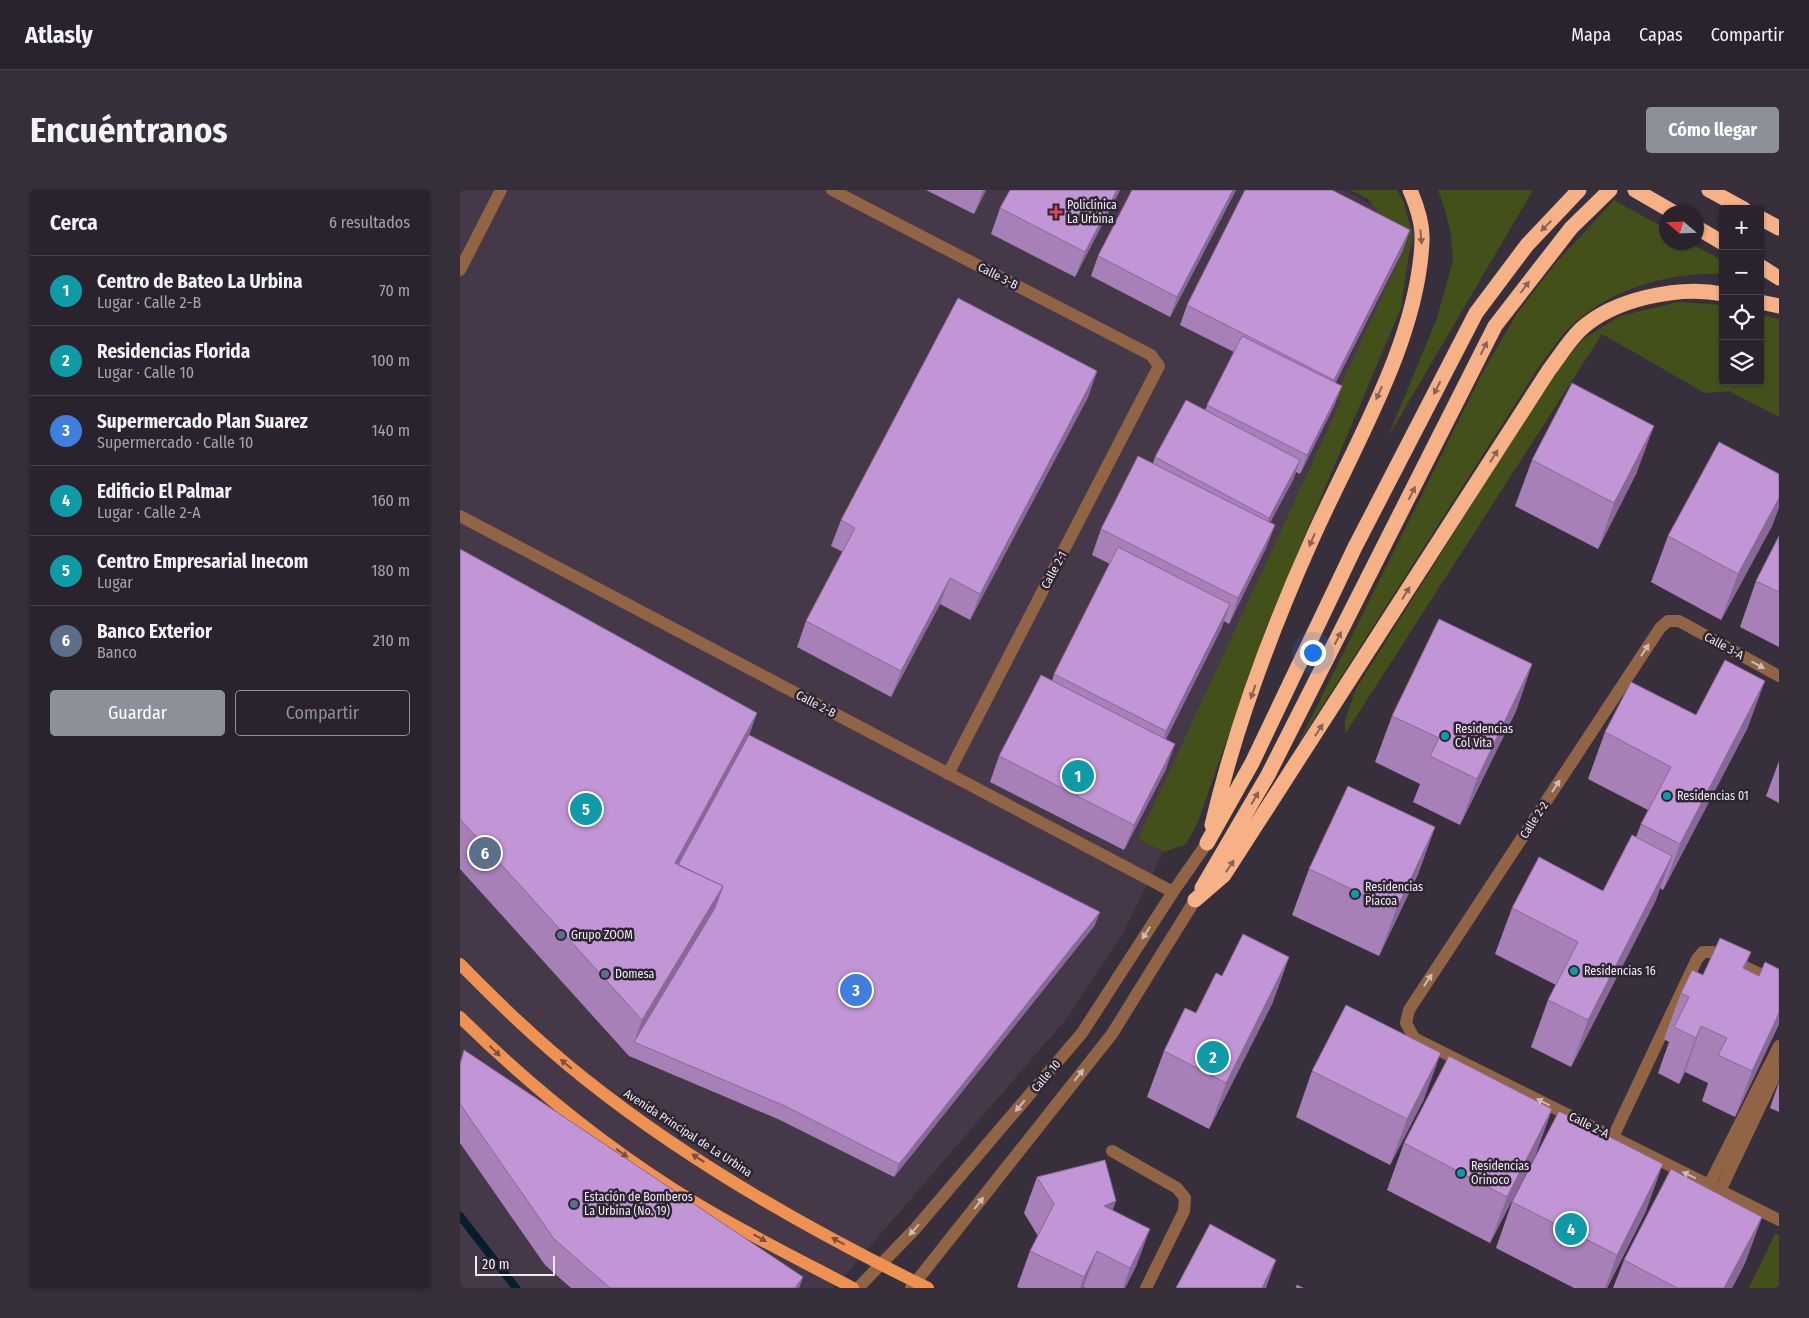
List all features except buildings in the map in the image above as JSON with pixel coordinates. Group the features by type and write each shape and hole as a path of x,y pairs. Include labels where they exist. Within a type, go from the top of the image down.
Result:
{"highway":[{"path":"1207,843 1222,783 1262,662 1313,537 1398,350 1416,288 1423,240 1415,202 1410,190"},
{"path":"1207,843 1252,763 1355,547 1476,313 1527,245 1578,190"},
{"path":"1195,900 1268,775 1495,326 1571,228 1610,190"},
{"path":"1635,190 1660,205"},
{"path":"1709,190 1737,205"},
{"path":"1764,220 1779,228"},
{"path":"1704,232 1719,241"},
{"path":"1764,269 1779,278"},
{"path":"1195,900 1224,875 1549,370 1581,330 1608,312 1649,296 1688,292 1719,294"},
{"path":"1764,303 1779,306"}],"main road":[{"name":"Avenida Principal de La Urbina","path":"460,964 542,1044 628,1111 731,1179 881,1264 913,1285 928,1288"},
{"path":"460,1017 503,1060 644,1169 699,1205 853,1288"}],"street":[{"path":"460,270 501,190"},
{"name":"Calle 3-B","path":"832,190 1151,355 1160,366"},
{"name":"Calle 2-1","path":"948,774 1160,366"},
{"name":"Calle 2-B","path":"460,516 1173,892"},
{"name":"Calle 3-A","path":"1668,622 1679,621 1779,676"},
{"name":"Calle 2-2","path":"1406,1023 1409,1010 1660,628 1668,622"},
{"name":"Calle 10","path":"858,1288 915,1229 1082,1033 1207,843"},
{"name":"Calle 10","path":"913,1285 1112,1034 1195,900"},
{"path":"1613,1137 1697,959 1703,952 1713,952 1779,983"},
{"name":"Calle 2-A","path":"1406,1023 1414,1038 1779,1220"},
{"path":"1714,1188 1779,1046"},
{"path":"1714,1188 1779,1067"},
{"path":"1112,1151 1177,1188 1185,1198 1184,1212 1146,1288"}],"shaded area":[{"path":"460,190 1345,190 1418,231 1362,378 1174,830 1122,935 1067,1018 834,1288 460,1288"}],"green space":[{"path":"1350,190 1397,190 1404,203 1412,233 1401,308 1267,625 1198,822 1186,844 1165,852 1138,839 1341,401 1335,398 1405,246 1368,199"},
{"path":"1438,190 1533,190 1388,437 1437,318 1453,261 1451,235"},
{"path":"1614,200 1659,225 1659,250 1703,250 1719,259 1719,274 1663,279 1625,292 1607,300 1590,311 1565,332 1540,365 1298,744 1485,368 1518,312 1555,264"},
{"path":"1678,302 1719,305 1719,385 1764,385 1764,315 1779,319 1779,417 1729,391 1705,393 1602,334 1345,734 1345,720 1356,689 1553,375 1583,339 1620,316"},
{"path":"1775,1234 1779,1235 1779,1288 1749,1288"}],"waterway":[{"path":"460,1216 516,1288"}],"place":[{"name":"Policlínica La Urbina","path":"1056,212"},
{"name":"Residencias Col Vita","path":"1445,736"},
{"name":"Centro de Bateo La Urbina","path":"1078,776"},
{"name":"Residencias 01","path":"1667,796"},
{"name":"Centro Empresarial Inecom","path":"586,809"},
{"name":"Banco Exterior","path":"485,853"},
{"name":"Residencias Piacoa","path":"1355,894"},
{"name":"Grupo ZOOM","path":"561,935"},
{"name":"Residencias 16","path":"1574,971"},
{"name":"Domesa","path":"605,974"},
{"name":"Supermercado Plan Suarez","path":"856,990"},
{"name":"Residencias Florida","path":"1213,1057"},
{"name":"Residencias Orinoco","path":"1461,1173"},
{"name":"Estación de Bomberos La Urbina (No. 19)","path":"574,1204"},
{"name":"Edificio El Palmar","path":"1571,1229"}]}
